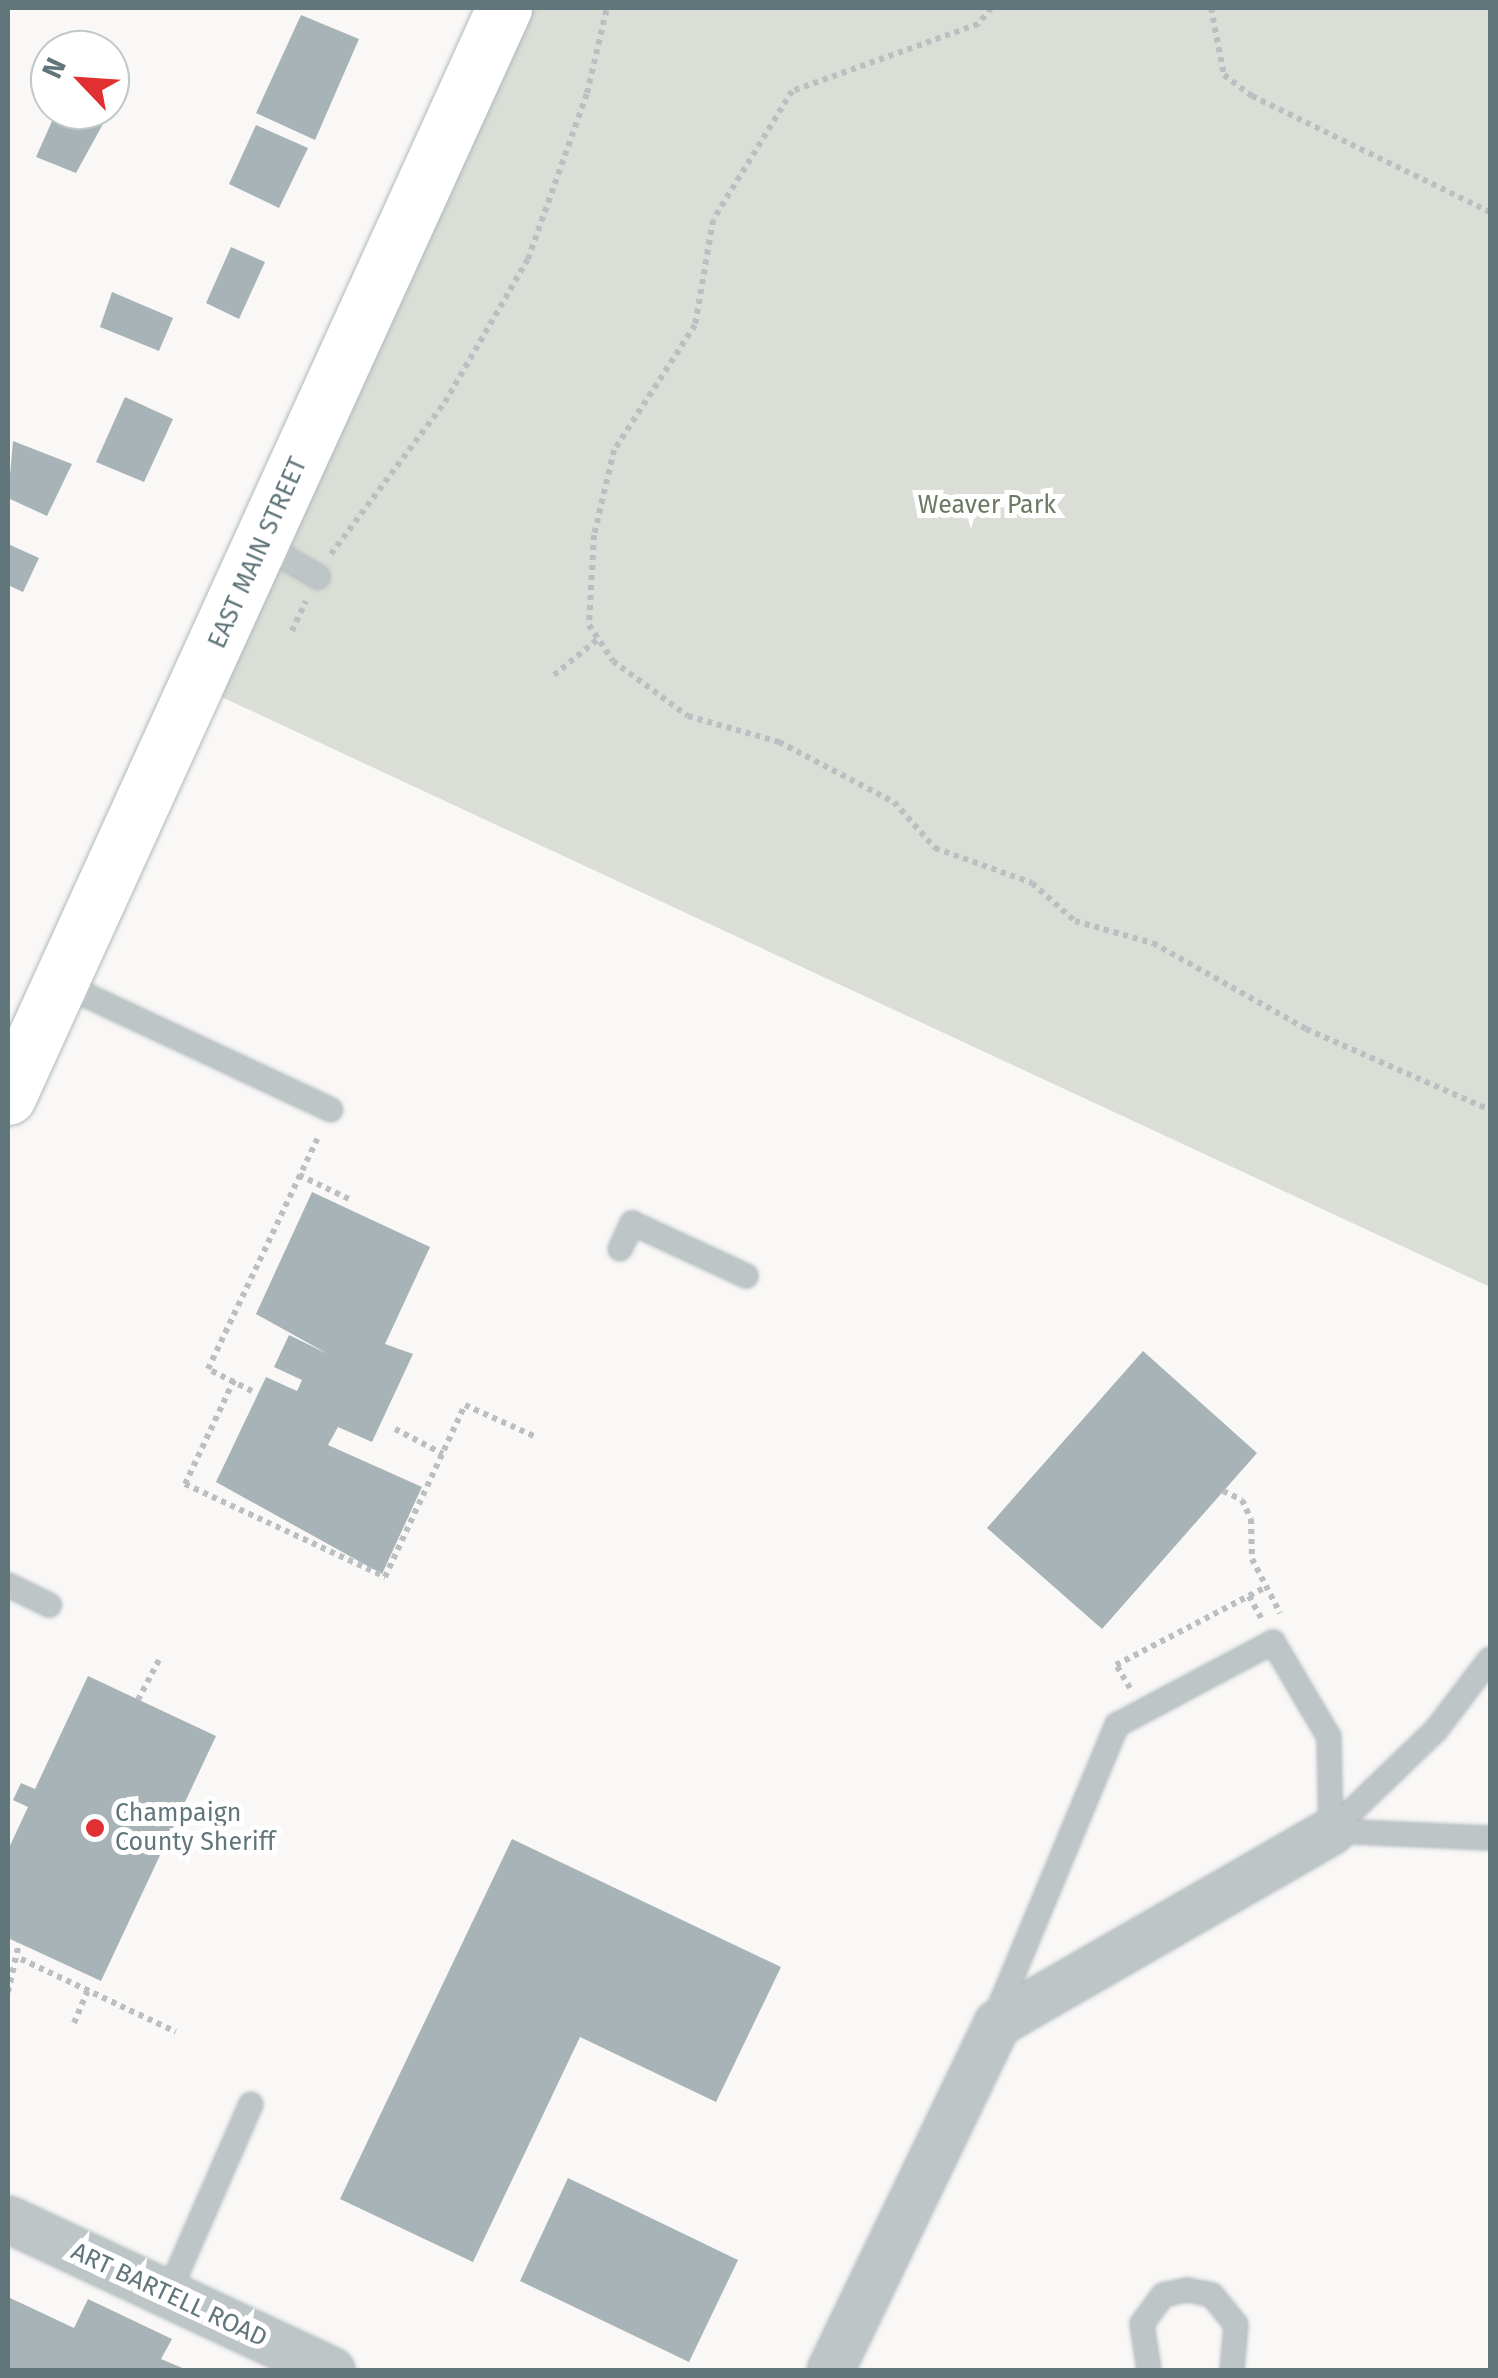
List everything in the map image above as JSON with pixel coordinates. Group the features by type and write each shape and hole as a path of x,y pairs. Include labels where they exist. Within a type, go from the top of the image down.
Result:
{"main road":[{"name":"EAST MAIN STREET","path":"8,1097 504,8"}],"street":[{"path":"830,2370 984,2043 1024,2003 1331,1831"},
{"name":"ART BARTELL ROAD","path":"8,2220 331,2370"}],"lane":[{"path":"262,544 318,576"},
{"path":"60,983 331,1110"},
{"path":"620,1249 632,1223 746,1276"},
{"path":"8,1585 49,1605"},
{"path":"984,2043 1117,1724 1274,1642 1329,1737 1331,1831"},
{"path":"1331,1831 1436,1730 1490,1659"},
{"path":"1331,1831 1490,1838"},
{"path":"168,2294 251,2104"},
{"path":"1149,2370 1142,2324 1164,2295 1187,2290 1212,2295 1236,2324 1232,2370"}],"path":[{"path":"292,632 318,576 445,402 528,259 587,93 606,8"},
{"path":"991,8 978,24 792,92 713,220 695,325 614,450 594,536 589,626 598,639 688,716 780,742 878,794 935,848 1032,883 1075,921 1153,943 1306,1029 1490,1110"},
{"path":"1210,8 1224,74 1252,96 1490,212"},
{"path":"554,676 598,639"},
{"path":"252,1391 208,1369 331,1110"},
{"path":"298,1175 351,1200"},
{"path":"234,1380 186,1484 384,1577 465,1405 534,1436"},
{"path":"395,1430 444,1454"},
{"path":"1223,1491 1242,1500 1251,1519 1252,1559 1288,1627"},
{"path":"1143,1711 1116,1665 1266,1587"},
{"path":"138,1700 161,1656"},
{"path":"8,1992 21,1959 18,1943"},
{"path":"21,1959 176,2032"},
{"path":"74,2024 87,1992"}],"green space":[{"name":"Weaver Park","path":"512,8 1490,8 1490,1287 200,687"}],"building":[{"path":"301,15 359,39 315,140 256,113"},
{"path":"256,125 308,148 279,208 229,184"},
{"path":"48,130 100,130 76,173 36,157"},
{"path":"231,247 265,262 239,319 206,303"},
{"path":"112,292 173,318 159,351 100,327"},
{"path":"125,397 173,419 144,482 96,462"},
{"path":"13,441 72,464 47,516 8,498"},
{"path":"8,544 39,558 23,592 8,585"},
{"path":"312,1192 430,1247 385,1344 413,1354 372,1442 338,1427 328,1445 422,1487 382,1574 216,1482 266,1377 297,1391 302,1380 274,1367 289,1335 328,1354 256,1314"},
{"path":"1143,1351 1257,1453 1102,1629 987,1528"},
{"name":"Champaign County Sheriff","path":"88,1676 216,1736 101,1981 8,1938 8,1850 28,1807 13,1800 21,1783 35,1789"},
{"path":"512,1839 781,1967 716,2102 580,2037 473,2262 340,2199"},
{"path":"568,2178 738,2260 689,2362 520,2281"},
{"path":"8,2297 74,2328 88,2299 172,2339 161,2359 187,2370 8,2370"}],"place":[{"name":"Champaign County Sheriff","path":"95,1828"}]}
